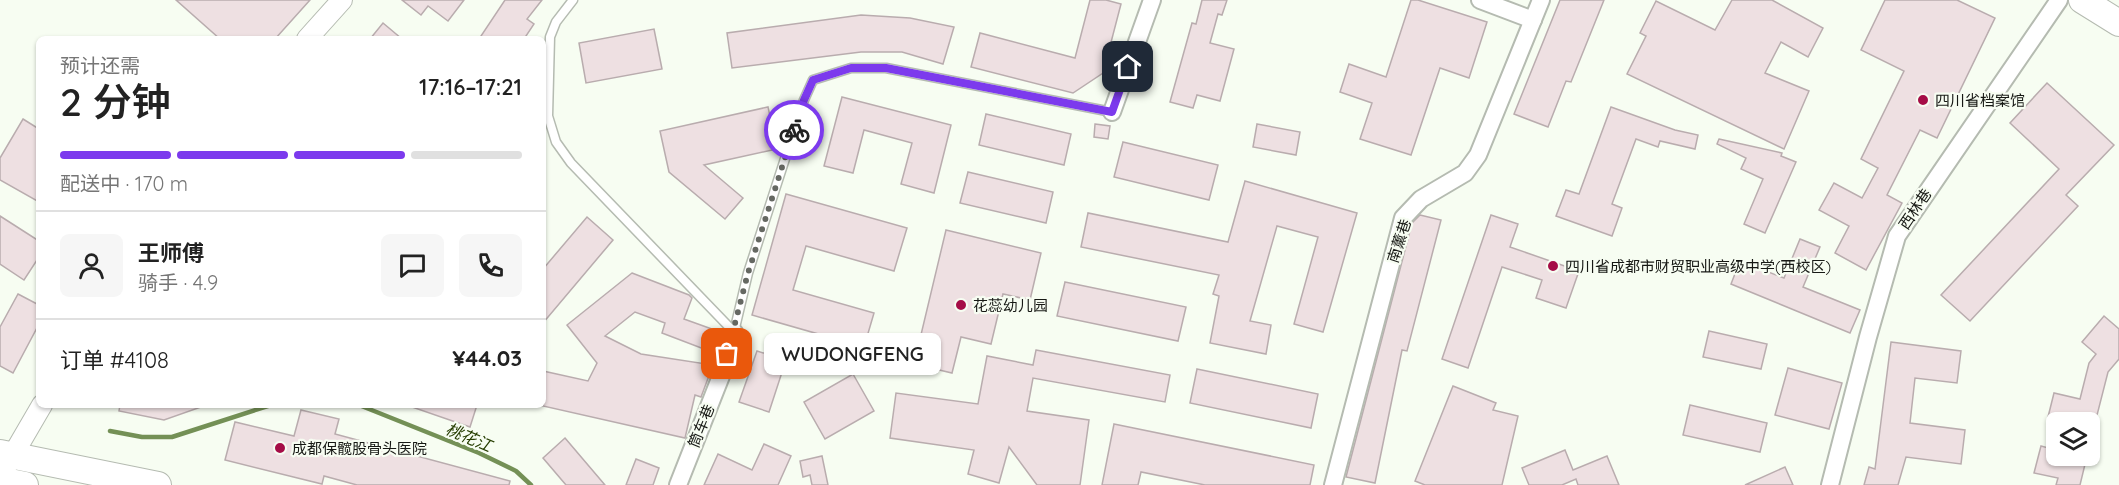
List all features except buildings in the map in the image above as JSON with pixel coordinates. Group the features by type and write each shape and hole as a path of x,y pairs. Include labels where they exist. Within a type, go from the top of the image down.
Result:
{"main road":[{"path":"2082,0 2119,23"},
{"path":"4,461 158,485"},
{"path":"0,480 25,485"}],"street":[{"path":"310,36 342,0"},
{"path":"1112,112 1152,0"},
{"path":"1480,0 1533,20"},
{"name":"南薰巷","path":"1333,485 1403,219 1421,200 1465,173 1478,155 1541,0"},
{"name":"西林巷","path":"1830,485 1897,236 2059,0"},
{"name":"筒车巷","path":"678,485 721,376 734,332"},
{"path":"4,461 40,408"}],"lane":[{"path":"573,0 556,22 550,37 548,116 556,142 571,163 734,332"},
{"path":"734,332 748,273 804,100 813,80 851,68 886,68 1112,112"}],"waterway":[{"name":"桃花江","path":"110,431 142,437 172,437 262,408"},
{"name":"桃花江","path":"366,408 479,453 516,471 531,485"}],"way so far":[{"path":"727,354 748,273 794,130"}],"place":[{"name":"四川省档案馆","path":"1923,100"},
{"name":"四川省成都市财贸职业高级中学(西校区)","path":"1553,266"},
{"name":"花蕊幼儿园","path":"961,305"},
{"name":"WUDONGFENG","path":"727,354"},
{"name":"成都保髋股骨头医院","path":"280,448"}],"route":[{"path":"794,130 813,80 851,68 886,68 1112,112 1128,67"}]}
